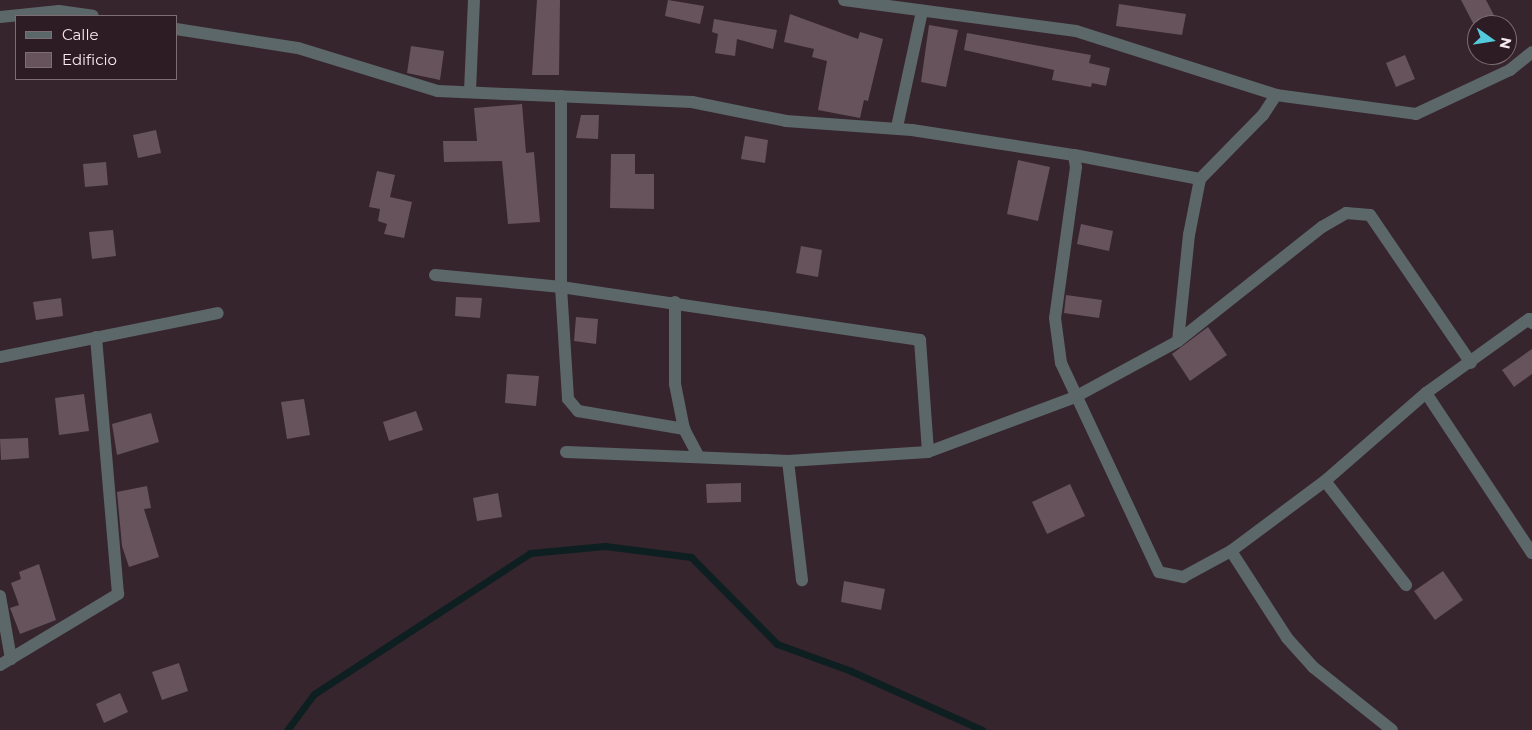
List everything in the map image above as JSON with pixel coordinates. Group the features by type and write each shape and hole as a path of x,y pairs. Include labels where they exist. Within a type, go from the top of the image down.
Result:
{"street":[{"path":"470,91 474,0"},
{"path":"844,0 1076,31 1276,96 1416,114 1510,70 1532,52"},
{"path":"20,15 59,11 85,15"},
{"path":"897,128 922,11"},
{"path":"0,17 15,15"},
{"path":"178,29 298,48 438,91 692,102 786,120 897,128 1074,155 1200,179"},
{"path":"560,96 561,287 568,399 578,411 684,429"},
{"path":"1178,341 1200,179 1263,115 1276,96"},
{"path":"1074,155 1076,167 1055,318 1061,363 1075,397 1159,572 1183,578 1231,551 1325,481 1426,393 1471,363 1529,319 1532,323"},
{"path":"566,452 698,455 788,461 928,452 1075,397 1178,341 1322,227 1346,213 1370,215 1471,363"},
{"path":"435,275 561,287 675,302 920,340 928,452"},
{"path":"675,302 675,384 684,429 698,455"},
{"path":"0,357 218,314"},
{"path":"0,596 6,662 118,594 96,337"},
{"path":"1426,393 1532,553"},
{"path":"788,461 802,580"},
{"path":"1325,481 1406,586"},
{"path":"1231,551 1287,638 1313,667 1392,730"}],"building":[{"path":"537,0 560,0 559,75 532,75"},
{"path":"668,0 704,6 700,24 665,16"},
{"path":"1461,0 1486,0 1494,15 1469,15"},
{"path":"1119,4 1186,14 1182,35 1116,26"},
{"path":"790,14 858,39 860,32 883,39 868,101 864,100 860,118 818,110 827,61 812,57 814,49 784,42"},
{"path":"714,19 777,30 773,49 737,39 735,56 715,53 718,34 712,32"},
{"path":"929,25 958,30 946,87 921,82"},
{"path":"967,33 1091,55 1089,63 1110,68 1106,86 1092,83 1091,87 1052,80 1054,70 964,50"},
{"path":"411,46 444,51 440,80 407,73"},
{"path":"1405,55 1415,79 1396,87 1386,63"},
{"path":"522,104 526,153 534,152 540,222 508,224 502,161 444,162 443,141 477,141 474,108"},
{"path":"581,115 599,115 598,139 576,138"},
{"path":"156,130 161,153 138,158 133,135"},
{"path":"745,136 768,140 765,163 741,159"},
{"path":"611,154 635,154 635,174 654,174 654,209 610,208"},
{"path":"1018,160 1050,167 1038,221 1007,214"},
{"path":"106,162 108,185 85,187 83,164"},
{"path":"377,171 395,175 390,197 412,202 404,238 384,234 387,224 378,221 380,209 369,207"},
{"path":"1081,224 1113,231 1109,251 1077,244"},
{"path":"113,230 116,256 92,259 89,232"},
{"path":"801,246 822,250 818,277 796,273"},
{"path":"1066,295 1102,300 1099,318 1064,313"},
{"path":"456,297 482,298 480,318 455,316"},
{"path":"61,298 63,316 36,320 33,302"},
{"path":"576,317 598,319 596,344 574,341"},
{"path":"1208,327 1227,355 1190,381 1172,354"},
{"path":"1532,349 1532,374 1514,387 1502,370"},
{"path":"507,374 539,376 536,406 505,403"},
{"path":"84,394 89,431 59,435 55,398"},
{"path":"304,399 310,435 287,439 281,402"},
{"path":"416,411 423,430 389,441 383,422"},
{"path":"151,413 159,442 117,455 112,424"},
{"path":"28,438 29,458 1,460 0,439"},
{"path":"741,483 741,502 707,503 706,484"},
{"path":"1070,484 1085,516 1047,534 1032,502"},
{"path":"147,486 151,508 144,509 159,557 129,567 122,546 117,492"},
{"path":"498,493 502,517 477,521 473,498"},
{"path":"39,564 56,620 20,634 10,608 19,605 11,583 21,579 19,572"},
{"path":"1443,571 1463,600 1435,620 1414,591"},
{"path":"844,581 885,589 881,610 841,602"},
{"path":"179,663 188,691 162,700 152,672"},
{"path":"120,693 128,712 104,723 96,704"}],"waterway":[{"path":"287,730 314,694 530,553 605,546 691,557 777,644 851,671 982,730"}]}
